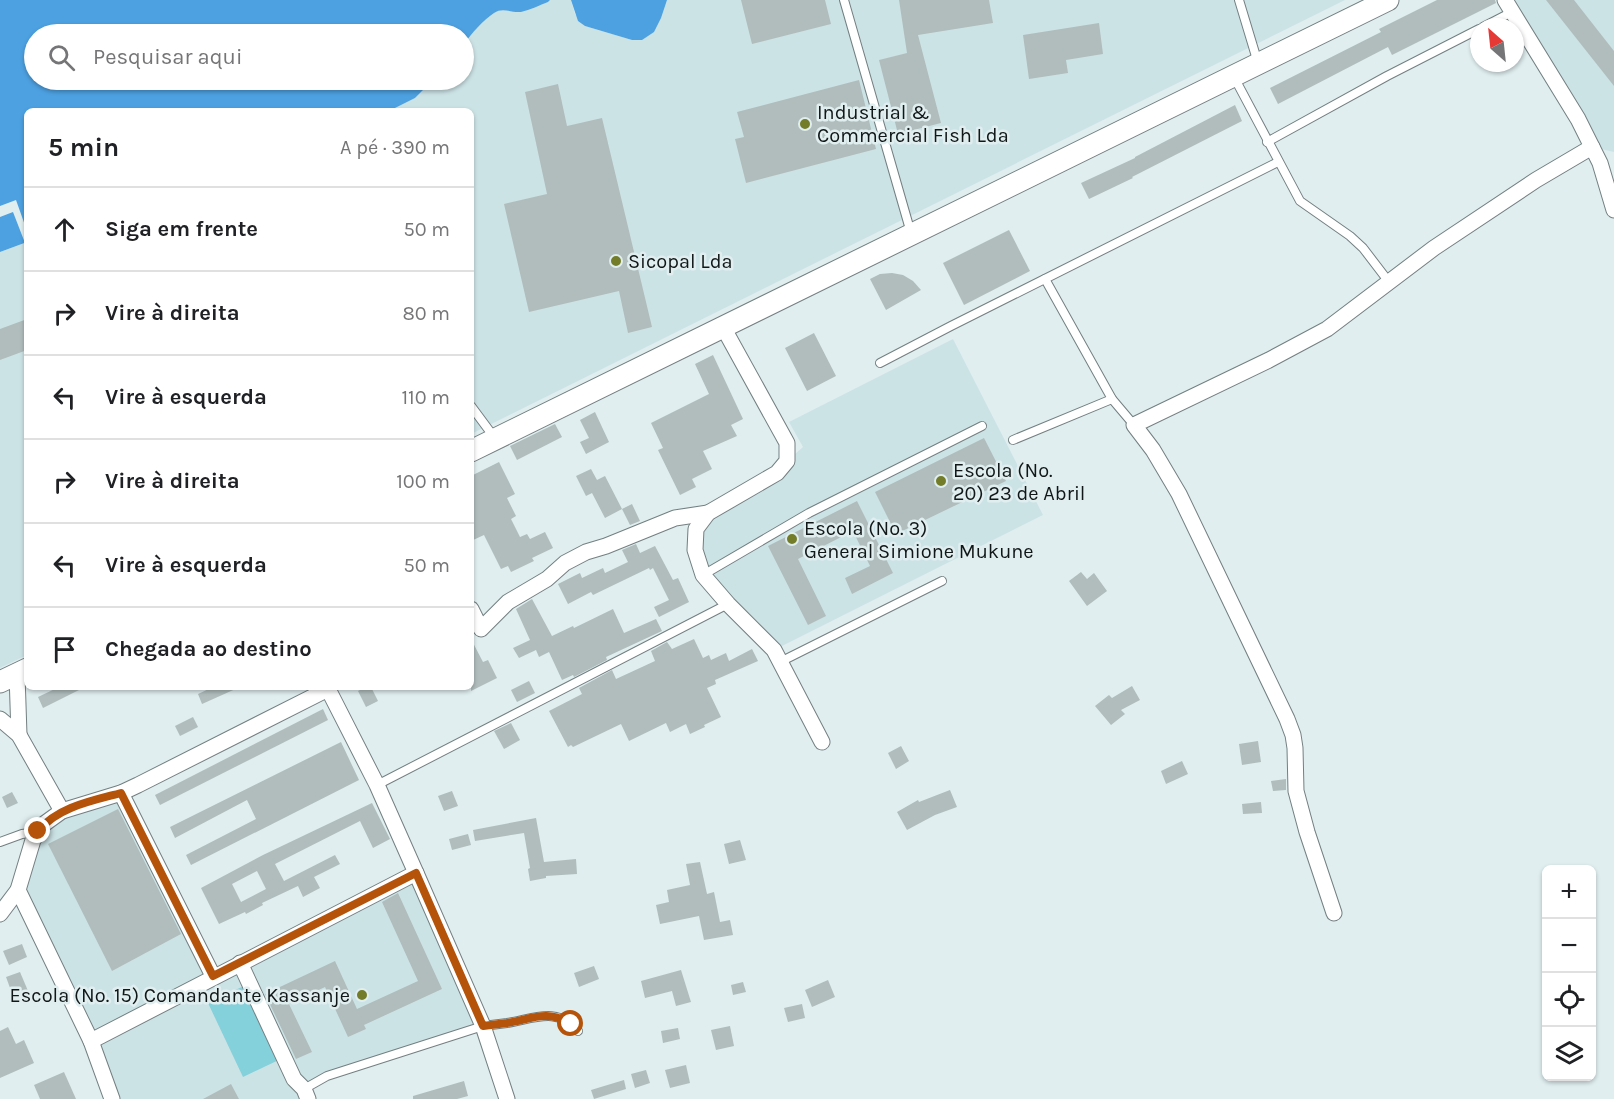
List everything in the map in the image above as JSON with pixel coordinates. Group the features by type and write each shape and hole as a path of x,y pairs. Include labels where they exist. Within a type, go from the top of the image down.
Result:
{"street":[{"path":"474,450 1388,0"},
{"path":"1509,6 1578,119 1600,163 1614,210"},
{"path":"1334,913 1296,791 1295,748 1287,718 1179,494 1150,445 1134,425 1309,340 1472,223 1536,180 1592,147"},
{"path":"474,615 481,629 508,602 547,579 565,563 586,552 675,518 708,513 777,473 787,461 787,443 723,327"},
{"path":"708,513 696,529 695,550 703,575 774,650 822,742"},
{"path":"15,675 19,735"},
{"path":"0,914 18,890 33,840 38,831 62,811 121,793 323,690"},
{"path":"328,690 377,784 483,1026 507,1099"},
{"path":"0,719 19,735 62,811"},
{"path":"121,793 213,976"},
{"path":"91,1041 416,873"},
{"path":"18,890 91,1041 112,1099"},
{"path":"240,963 294,1078 306,1094"}],"lane":[{"path":"844,0 911,234"},
{"path":"1239,0 1258,64"},
{"path":"1494,18 1509,6"},
{"path":"1267,142 1470,34"},
{"path":"1233,76 1300,201 1350,236 1363,248 1389,282"},
{"path":"880,363 1278,162"},
{"path":"1045,279 1112,399 1134,425"},
{"path":"1014,440 1112,399"},
{"path":"474,410 495,439"},
{"path":"703,575 809,513 982,426"},
{"path":"780,662 942,580"},
{"path":"377,784 728,604"},
{"path":"0,842 38,831"},
{"path":"306,1094 327,1076 483,1026 537,1016 551,1016 562,1019 578,1031"}],"shaded area":[{"path":"0,0 550,0 521,12 497,11 474,31 474,24 24,24 24,90 423,90 415,98 395,108 24,108 24,243 0,252"},
{"path":"550,0 571,0 575,14 585,26 632,40 642,40 667,0 1345,0 474,433 474,108 395,108 415,98 423,90 474,90 474,31 479,25 494,12 505,9 519,12"},
{"path":"571,0 667,0 654,32 642,40 632,40 585,26 578,21"},
{"path":"1505,0 1614,0 1614,152 1592,147 1524,32 1524,18 1516,18"},
{"path":"24,243 24,656 0,668 0,252"},
{"path":"953,339 1043,515 774,650 703,575 697,529 803,447 789,422"},
{"path":"121,793 214,976 416,873 483,1026 377,1059 304,1089 308,1099 112,1099 18,890 44,824"},
{"path":"248,984 283,1058 243,1077 208,1003"}],"pier":[{"path":"16,200 24,223 24,240 13,212 0,217 0,206"}],"building":[{"path":"741,0 825,0 831,24 752,44"},
{"path":"899,0 989,0 993,23 918,35 941,123 898,134 879,60 907,53"},
{"path":"1437,0 1495,0 1496,3 1392,55 1388,47 1278,104 1270,88 1381,32 1379,29"},
{"path":"1546,0 1574,0 1614,51 1614,86"},
{"path":"1099,23 1103,54 1066,60 1068,73 1029,79 1023,35"},
{"name":"Industrial & Commercial Fish Lda","path":"859,80 876,149 746,183 735,139 744,137 737,112"},
{"path":"558,84 567,126 602,118 652,327 628,333 619,291 529,312 504,204 547,194 525,92"},
{"path":"1235,105 1242,121 1089,199 1081,183 1135,158"},
{"path":"1009,230 1030,271 964,305 943,263"},
{"path":"880,274 903,275 921,290 886,310 870,279"},
{"path":"24,320 24,351 0,360 0,329"},
{"path":"814,333 836,376 807,391 785,348"},
{"path":"713,355 743,419 731,425 737,436 703,451 712,469 692,479 696,487 680,495 658,450 663,448 651,423 709,394 695,364"},
{"path":"595,412 609,442 586,454 580,442 589,438 580,420"},
{"path":"555,424 562,437 517,460 510,446"},
{"path":"984,438 1006,481 896,534 875,492"},
{"path":"499,462 515,494 507,498 516,516 511,519 520,537 527,534 530,539 545,532 553,548 532,558 534,561 511,572 508,566 501,569 484,535 474,540 474,474"},
{"path":"591,469 597,480 605,476 622,509 605,518 592,493 586,496 576,476"},
{"path":"857,501 893,573 852,594 845,578 870,566 853,531 798,559 826,616 808,625 768,546"},
{"path":"632,504 640,521 630,525 622,509"},
{"path":"636,544 640,553 655,546 673,580 678,578 689,602 659,617 654,607 669,600 653,568 650,570 649,568 593,595 591,592 568,604 558,584 580,573 582,578 603,568 605,573 628,562 622,550"},
{"path":"1081,572 1087,579 1094,573 1107,591 1087,606 1069,581"},
{"path":"532,599 552,636 613,609 624,633 656,619 662,631 606,657 607,660 574,677 573,675 562,680 549,652 539,657 536,650 519,658 513,648 530,640 516,609"},
{"path":"694,639 703,658 709,655 711,660 726,653 729,661 752,649 758,661 715,680 716,684 707,688 721,717 690,734 686,724 670,732 666,723 629,741 621,724 573,747 571,745 568,747 549,711 582,694 579,688 612,670 616,679 655,661 651,651 667,642 672,649"},
{"path":"474,645 483,662 488,660 497,678 474,690"},
{"path":"529,681 535,693 517,702 511,690"},
{"path":"1132,686 1140,700 1121,710 1125,714 1111,725 1095,706 1109,695 1112,698"},
{"path":"53,690 79,690 43,708 38,697"},
{"path":"207,690 233,690 202,704 198,694"},
{"path":"372,690 378,701 366,707 358,691"},
{"path":"323,709 328,720 160,805 155,795"},
{"path":"193,717 198,727 180,736 175,726"},
{"path":"511,723 520,740 504,749 494,731"},
{"path":"1258,741 1261,762 1242,765 1239,744"},
{"path":"341,742 359,780 191,865 186,855 256,819 247,800 175,838 170,827"},
{"path":"901,746 909,761 896,769 888,753"},
{"path":"1182,761 1188,774 1166,784 1161,771"},
{"path":"1286,779 1286,790 1273,791 1271,781"},
{"path":"950,790 957,807 935,815 907,830 897,812 918,800 919,802"},
{"path":"452,791 458,806 444,811 438,796"},
{"path":"12,792 18,803 7,808 2,797"},
{"path":"1261,802 1262,813 1243,814 1242,804"},
{"path":"372,803 390,839 373,848 360,821 275,864 284,881 335,855 340,864 314,877 320,888 303,897 298,886 262,903 263,905 246,914 245,912 219,924 201,888 263,855","holes":["257,871 266,889 241,902 232,884"]},
{"path":"118,809 181,934 112,971 48,844"},
{"path":"536,818 544,862 576,859 577,874 546,876 546,878 530,881 524,833 475,841 473,830"},
{"path":"468,834 471,845 452,850 449,839"},
{"path":"740,840 746,860 729,864 724,844"},
{"path":"700,862 707,894 714,892 720,922 730,920 733,935 704,940 699,916 660,924 656,905 669,902 667,890 690,885 686,864"},
{"path":"398,893 442,989 364,1025 366,1029 348,1037 325,987 289,1004 312,1052 296,1059 265,994 335,961 357,1009 418,981 382,902"},
{"path":"22,944 27,957 9,965 3,951"},
{"path":"594,966 599,979 579,987 574,973"},
{"path":"681,970 691,1002 676,1006 672,991 645,998 641,981"},
{"path":"20,972 31,998 16,1004 6,977"},
{"path":"828,980 835,997 812,1007 805,990"},
{"path":"743,982 746,992 733,995 731,985"},
{"path":"802,1004 805,1018 788,1022 784,1008"},
{"path":"730,1026 734,1046 716,1050 711,1030"},
{"path":"8,1027 16,1044 24,1040 34,1063 0,1078 0,1031"},
{"path":"678,1028 680,1039 663,1043 661,1031"},
{"path":"686,1065 690,1083 670,1088 665,1070"},
{"path":"646,1070 650,1083 635,1088 631,1074"},
{"path":"64,1072 76,1099 40,1099 34,1085"},
{"path":"624,1080 626,1089 594,1099 591,1090"},
{"path":"464,1081 468,1096 457,1099 413,1099 413,1096"},
{"path":"231,1084 239,1099 203,1099"}],"place":[{"name":"Industrial & Commercial Fish Lda","path":"805,124"},
{"name":"Sicopal Lda","path":"616,261"},
{"name":"Escola (No. 20) 23 de Abril","path":"941,481"},
{"name":"Escola (No. 3) General Simione Mukune","path":"792,539"},
{"name":"Escola (No. 15) Comandante Kassanje","path":"362,995"}],"route":[{"path":"38,831 62,811 121,793 213,976 416,873 483,1026 537,1016 551,1016 571,1024"}]}
